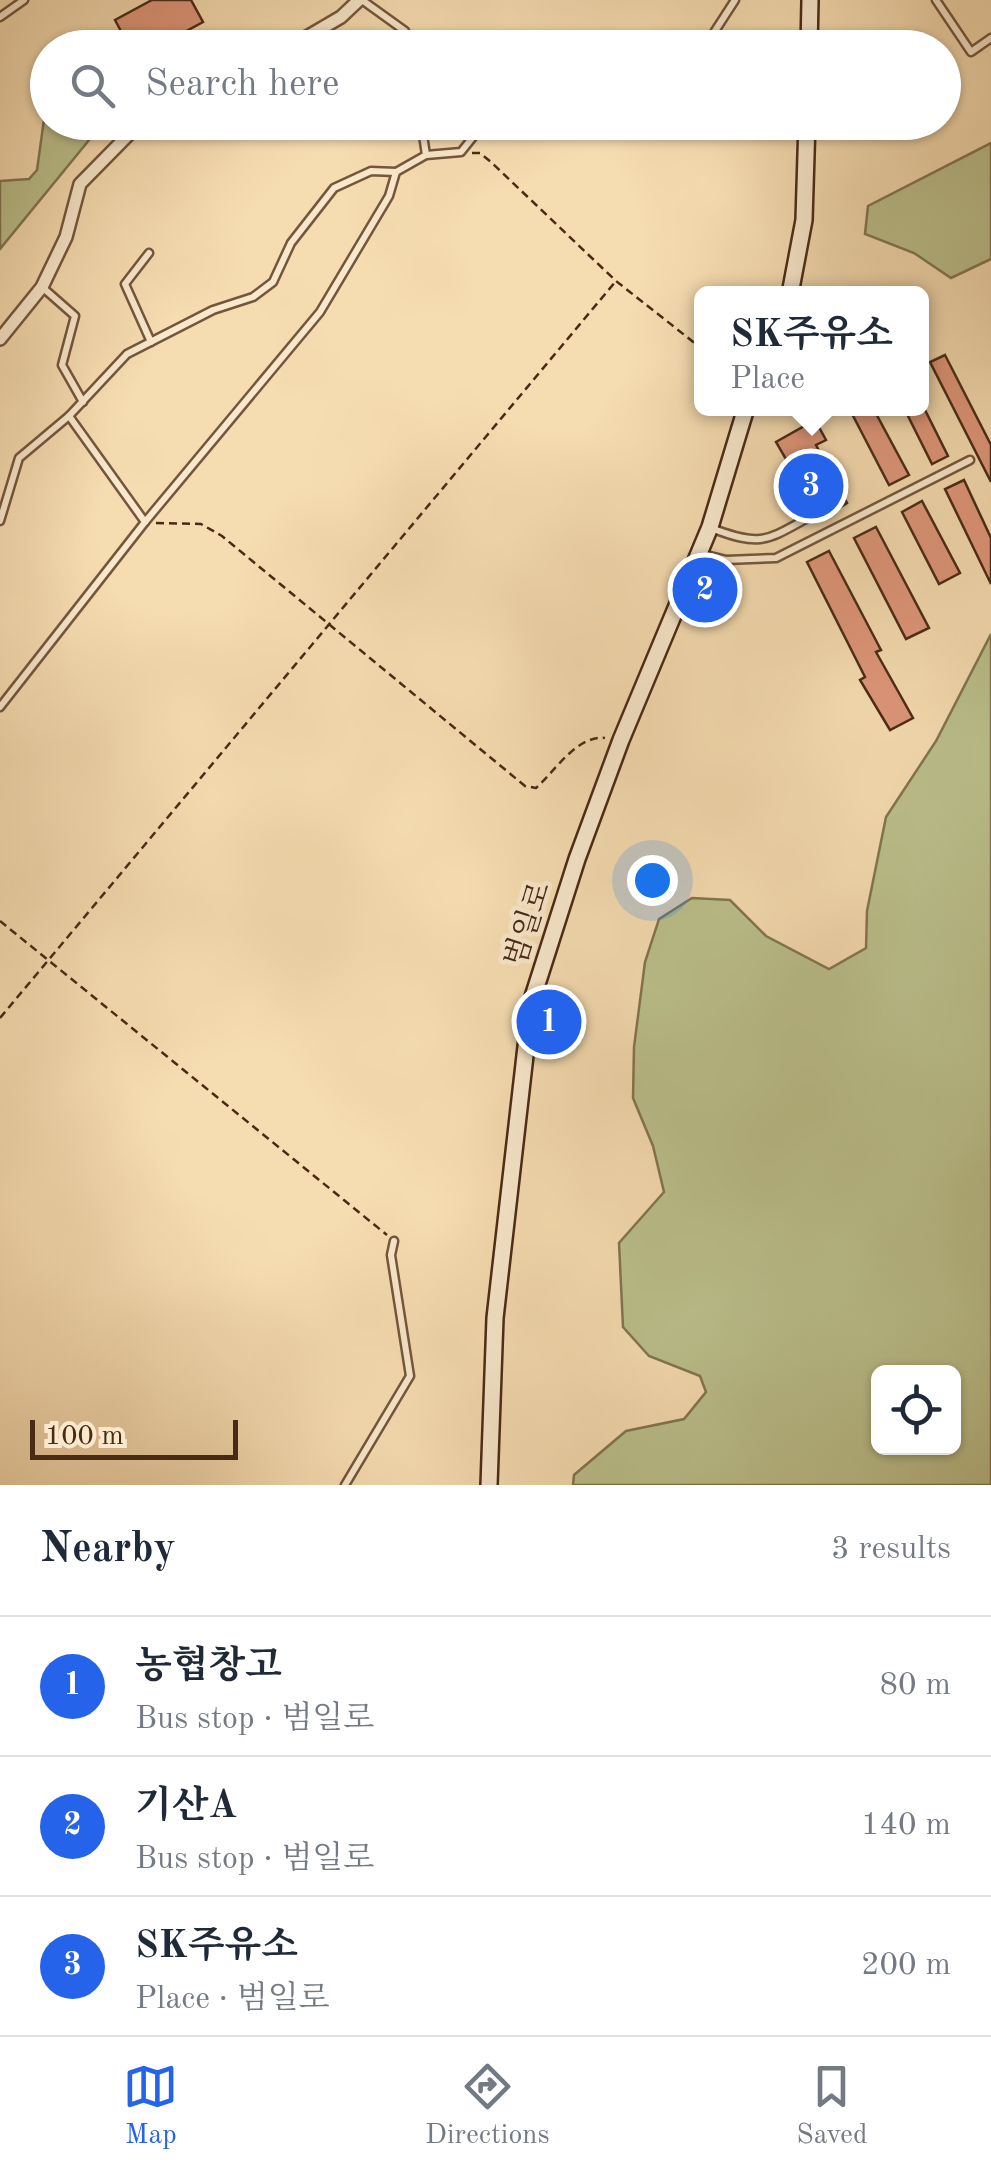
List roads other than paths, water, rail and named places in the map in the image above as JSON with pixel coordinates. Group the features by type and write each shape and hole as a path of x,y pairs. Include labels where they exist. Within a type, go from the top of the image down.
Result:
{"street":[{"path":"319,30 360,0"},
{"path":"809,30 810,0"},
{"path":"0,339 42,287 66,237 80,184 123,140"},
{"path":"792,286 804,220 806,140"},
{"name":"범일로","path":"490,1485 495,1318 531,1003 577,859 710,528 744,416"}],"lane":[{"path":"0,17 24,0"},
{"path":"360,0 404,30"},
{"path":"716,30 735,0"},
{"path":"936,0 956,30"},
{"path":"961,37 971,52 991,38"},
{"path":"424,140 426,155"},
{"path":"0,520 19,458 70,416 127,354 213,310 252,298 274,282 291,243 334,188 371,170 396,172 426,155 461,152 471,140"},
{"path":"0,706 145,522 320,312 389,196 396,172"},
{"path":"149,253 125,284 151,342"},
{"path":"42,287 74,316 62,365 83,402"},
{"path":"70,416 145,522"},
{"path":"700,553 726,560 776,558 970,460"},
{"path":"710,528 739,539 764,541 813,516"},
{"path":"345,1485 410,1376 391,1255 394,1241"}],"place":[{"name":"SK주유소","path":"811,486"},
{"name":"기산A","path":"705,590"},
{"name":"농협창고","path":"549,1022"}]}
